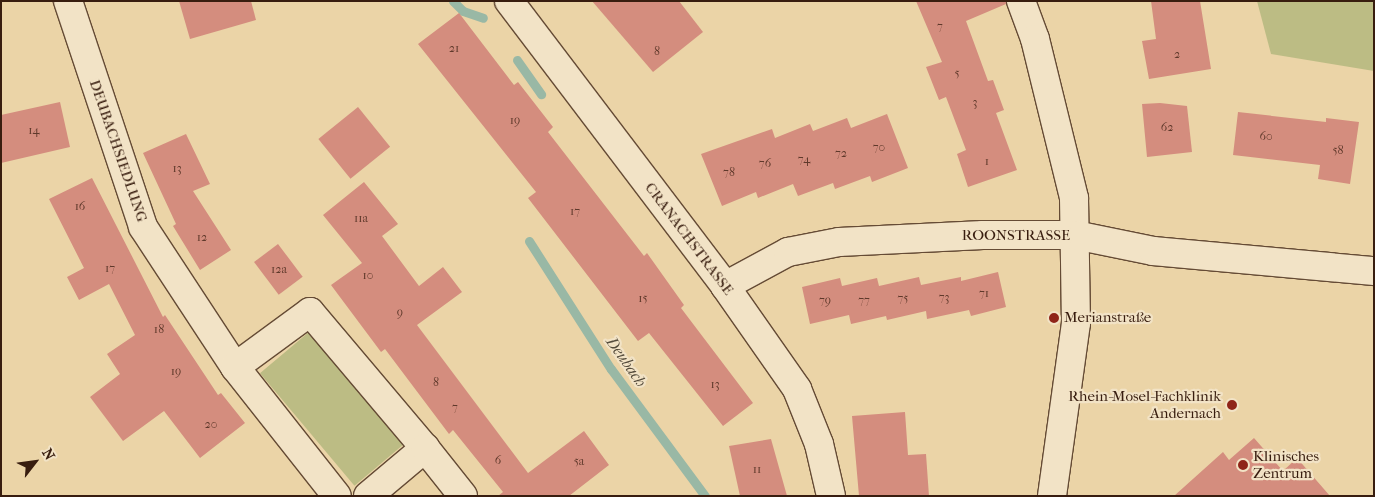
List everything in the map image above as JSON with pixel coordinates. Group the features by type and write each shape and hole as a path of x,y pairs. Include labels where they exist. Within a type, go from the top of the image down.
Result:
{"street":[{"name":"DEUBACHSIEDLUNG","path":"68,1 143,227 235,366 337,496"},
{"name":"CRANACHSTRASSE","path":"509,1 725,286 797,389 819,444 831,496"},
{"path":"1021,1 1035,39 1074,198 1076,323 1052,496"},
{"name":"ROONSTRASSE","path":"725,286 788,252 839,242 909,237 1075,235 1153,252 1374,271"},
{"path":"235,366 310,312 425,448 462,496"},
{"path":"368,496 425,448"}],"green space":[{"path":"1257,1 1374,1 1374,71 1271,54"},
{"path":"309,332 403,445 354,486 260,373"}],"building":[{"path":"179,1 251,1 256,20 190,39"},
{"path":"592,1 679,1 703,32 653,72"},
{"path":"916,1 1006,1 1006,4 966,21 988,81 993,80 1004,110 996,113 1017,170 968,187 957,154 966,150 946,97 939,100 926,67 942,62"},
{"path":"1151,1 1200,1 1211,69 1149,79 1142,41 1156,39"},
{"path":"459,13 514,85 518,82 553,127 548,132 644,256 647,253 684,305 681,308 753,403 723,426 649,333 638,341 528,198 536,192 418,44"},
{"path":"60,102 70,147 1,163 1,115"},
{"path":"1160,103 1187,106 1192,152 1147,157 1142,104"},
{"path":"358,107 390,147 350,179 318,139"},
{"path":"1238,112 1326,122 1326,118 1359,122 1350,184 1318,179 1320,165 1233,155"},
{"path":"887,114 908,168 872,182 870,176 835,189 833,183 798,196 793,184 758,198 756,192 722,206 701,154 772,129 775,138 810,124 813,131 847,118 851,128"},
{"path":"186,134 210,184 193,191 231,250 200,270 173,226 176,224 143,153"},
{"path":"92,178 163,317 165,315 218,395 221,393 245,423 200,458 164,411 123,441 90,397 120,374 107,354 135,335 109,284 79,300 67,277 84,268 49,199"},
{"path":"364,182 398,224 382,236 419,286 443,267 462,292 417,325 528,473 584,431 609,465 569,496 498,496 503,492 453,430 449,434 385,349 381,352 331,285 362,263 323,215"},
{"path":"278,244 303,277 279,295 254,262"},
{"path":"998,272 1006,307 971,316 969,310 927,319 926,311 887,320 886,316 851,324 849,315 810,324 802,287 840,278 842,286 877,278 879,286 919,277 921,285 961,277 961,281"},
{"path":"905,412 908,455 926,454 929,496 859,496 852,416"},
{"name":"Klinisches Zentrum","path":"1254,438 1283,471 1297,458 1330,496 1174,496 1223,452 1229,460"},
{"path":"771,439 787,496 740,496 729,446"}],"waterway":[{"name":"Deubach","path":"453,1 463,11 483,18"},
{"name":"Deubach","path":"517,60 541,94"},
{"name":"Deubach","path":"529,241 611,369 705,496"}],"place":[{"name":"Merianstraße","path":"1054,318"},
{"name":"Rhein-Mosel-Fachklinik Andernach","path":"1232,405"},
{"name":"Klinisches Zentrum","path":"1243,465"}]}
